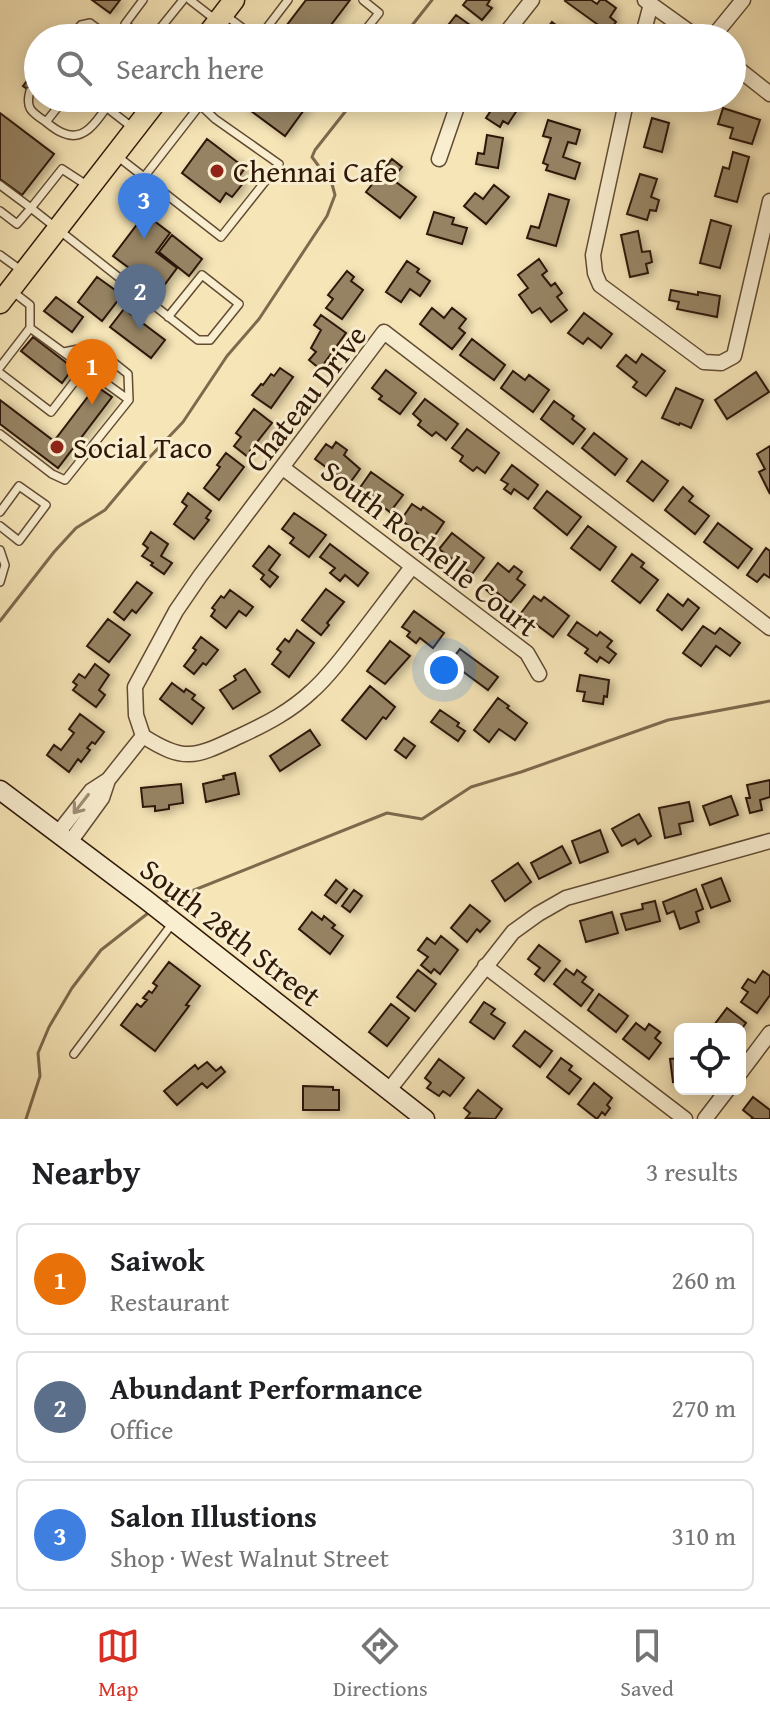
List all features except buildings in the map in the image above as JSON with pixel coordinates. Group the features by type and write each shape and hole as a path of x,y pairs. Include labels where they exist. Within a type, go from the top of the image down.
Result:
{"main road":[{"path":"5,296 148,112"}],"street":[{"path":"513,24 532,0"},
{"path":"723,24 743,0"},
{"path":"644,24 648,2 679,24"},
{"path":"746,75 770,94"},
{"path":"439,159 455,112"},
{"path":"624,112 593,255 595,273 600,285 704,362 721,363 734,356 770,201"},
{"name":"Chateau Drive","path":"143,736 136,715 135,687 176,611 384,332 770,628"},
{"name":"South Rochelle Court","path":"283,468 527,653 539,674"},
{"path":"64,838 102,798 108,780 143,736 161,748 191,755 206,752 295,706 327,678 412,567"},
{"name":"South 28th Street","path":"0,790 425,1119"},
{"path":"389,1090 513,932 538,914 566,898 770,841"},
{"path":"485,966 685,1119"},
{"path":"746,1065 770,1033"},
{"path":"705,1119 723,1095"}],"lane":[{"path":"125,24 143,0"},
{"path":"164,24 183,0"},
{"path":"190,0 220,18"},
{"path":"269,24 288,0"},
{"path":"363,0 379,13 370,24"},
{"path":"31,112 65,135 78,136 89,130 102,112"},
{"path":"46,122 54,112"},
{"path":"113,112 135,129"},
{"path":"144,177 195,112"},
{"path":"115,154 221,237 279,164 208,112"},
{"path":"0,211 17,224 62,169 90,187"},
{"path":"0,185 31,208 168,317 198,340 210,340 239,304 202,275 168,317"},
{"path":"0,255 24,272"},
{"path":"5,296 30,305 30,328 0,370 51,412 85,368"},
{"path":"30,328 129,400"},
{"path":"0,434 52,474 65,480 129,400 128,374 93,346 64,352"},
{"path":"0,512 19,486 46,505 19,541 0,526"},
{"path":"0,550 5,565 0,582"},
{"path":"74,1054 173,922"}],"waterway":[{"path":"413,24 432,0"},
{"path":"0,621 76,528 105,510 183,422 227,356 259,319 327,216 335,195 332,184 312,157 345,112"},
{"path":"164,902 387,813 422,819 471,787 668,720 770,701"},
{"path":"26,1119 40,1076 38,1053 72,988 101,950 147,914"}],"place":[{"name":"Chennai Cafe","path":"217,171"},
{"name":"Salon Illustions","path":"144,239"},
{"name":"Abundant Performance","path":"140,330"},
{"name":"Saiwok","path":"92,405"},
{"name":"Social Taco","path":"57,447"}]}
